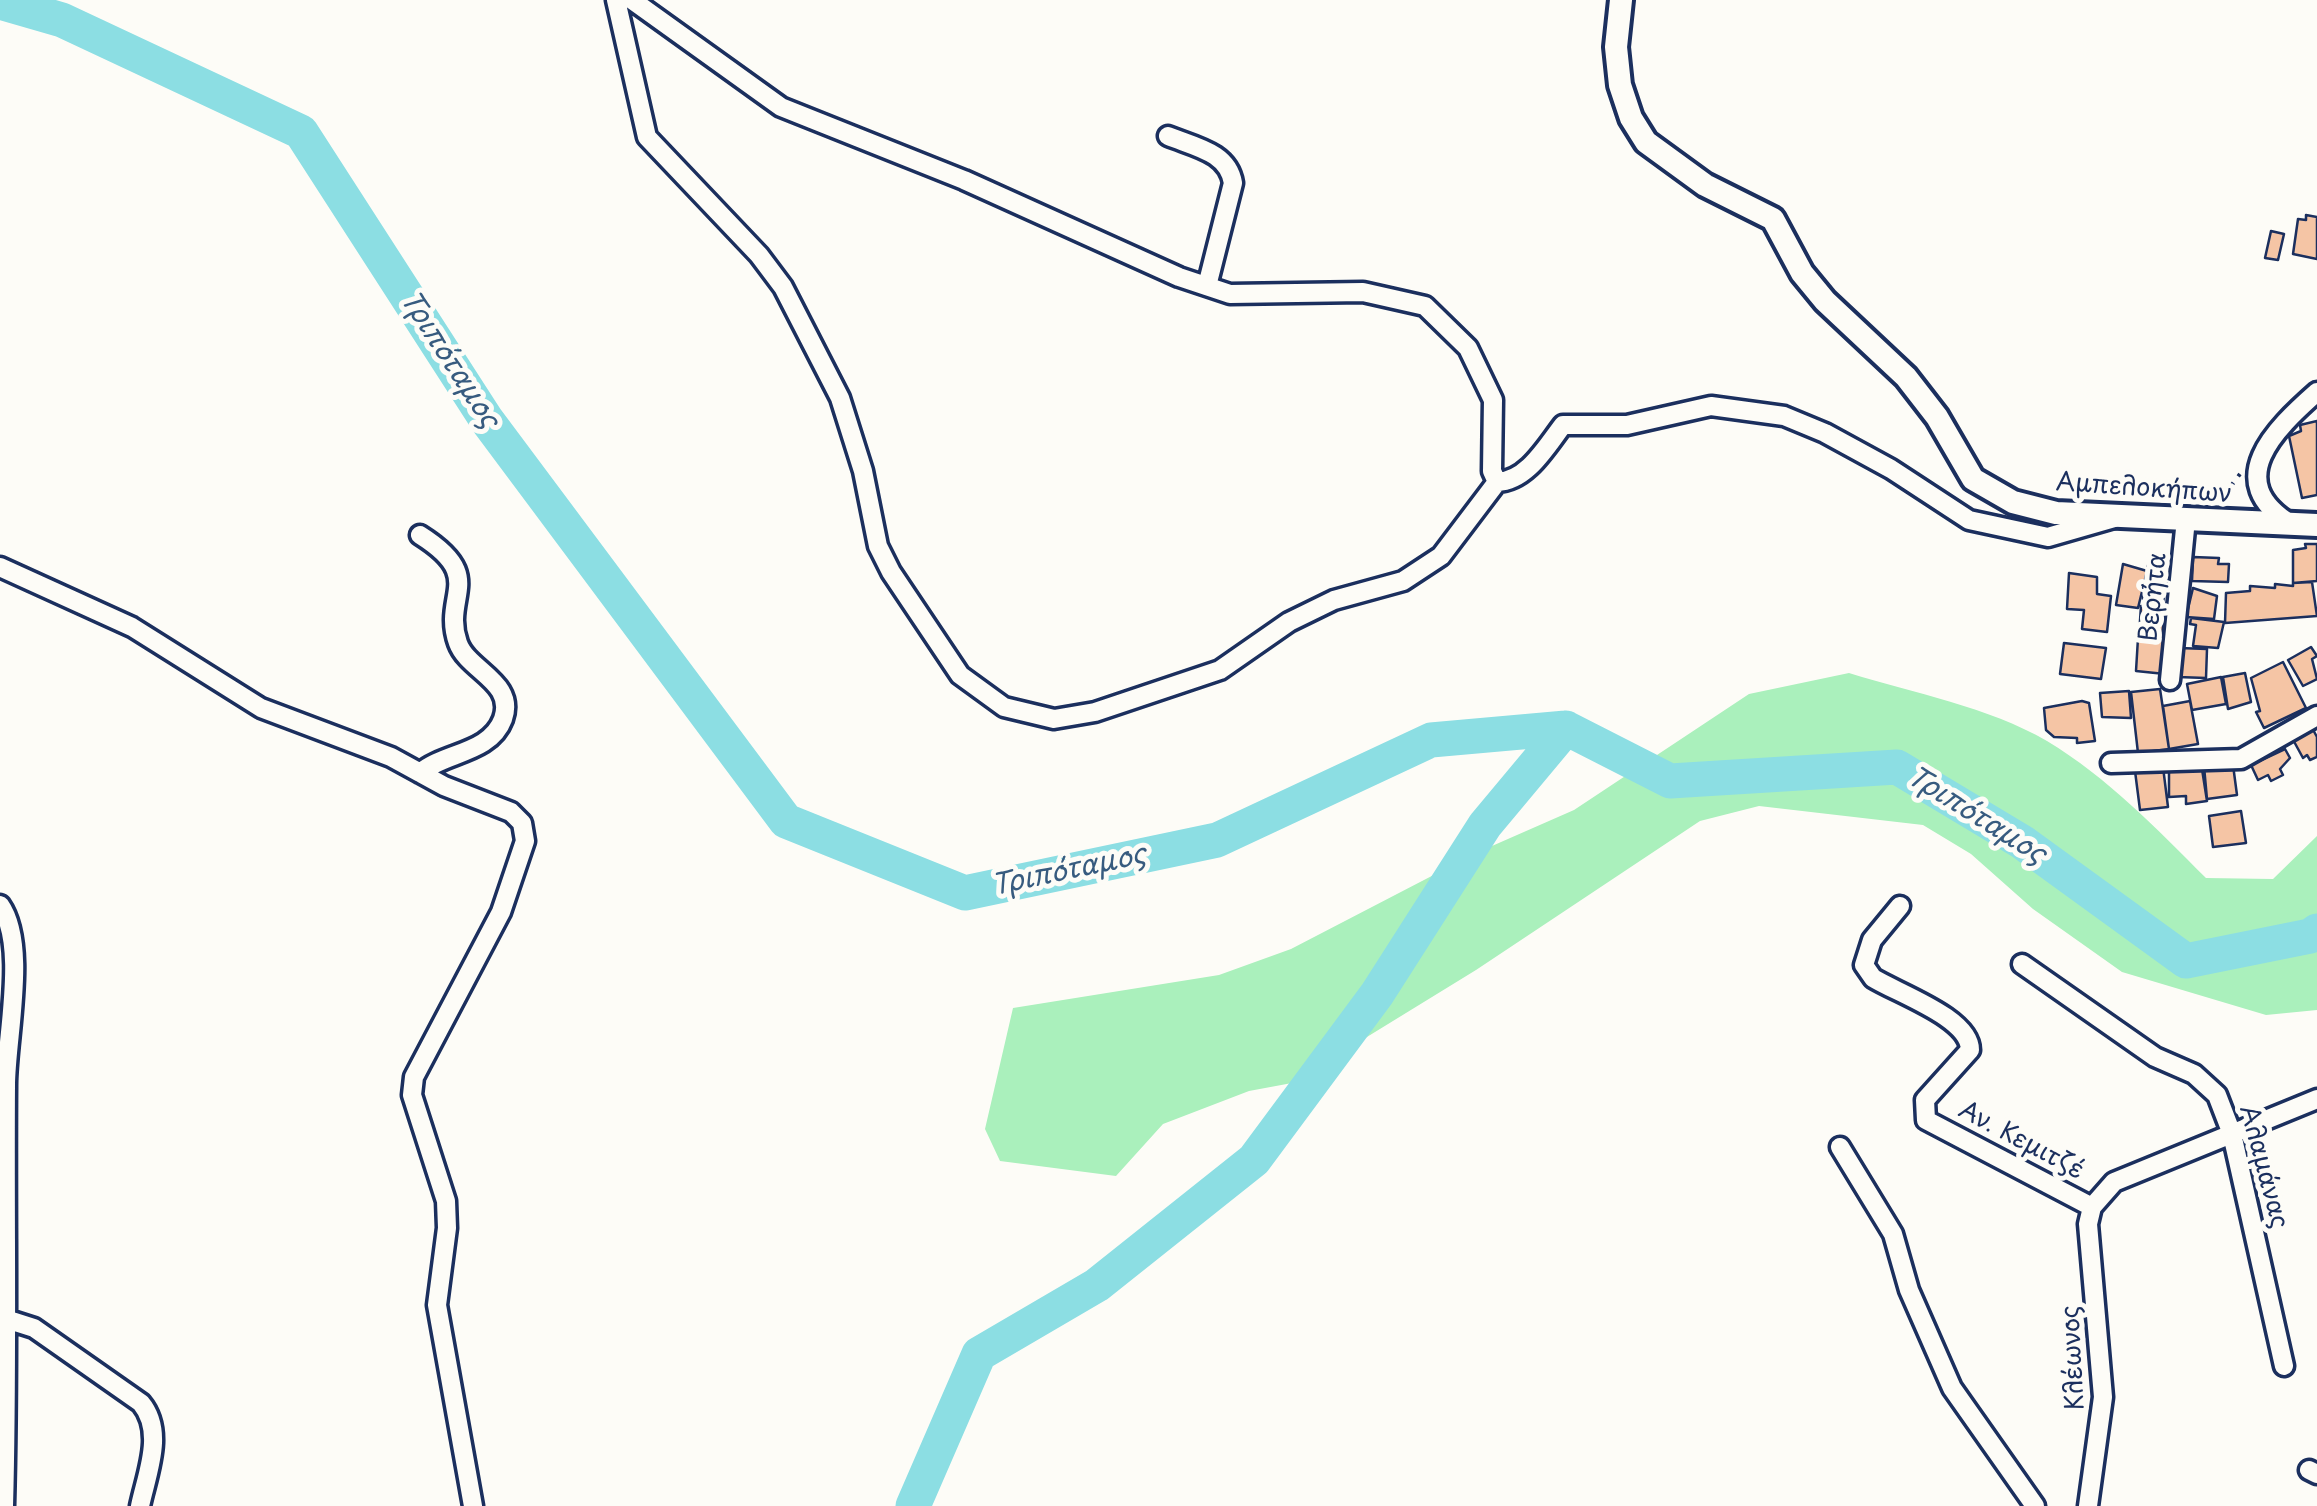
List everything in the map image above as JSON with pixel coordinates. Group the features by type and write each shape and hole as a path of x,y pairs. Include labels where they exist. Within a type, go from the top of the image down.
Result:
{"street":[{"path":"616,0 647,138 758,255 783,287 840,398 863,471 878,546 960,676 1004,707 1054,719 1095,712 1220,670 1289,622 1334,600 1403,581 1440,556 1498,482"},
{"path":"632,0 781,107 964,180 1100,244 1207,286 1230,294 1363,292 1425,306 1468,348 1493,400 1492,471 1498,482"},
{"name":"Αμπελοκήπων","path":"1621,0 1616,47 1620,85 1630,118 1646,142 1705,184 1773,219 1802,273 1824,301 1906,376 1937,417 1973,479 2013,502 2056,513 2129,513 2306,526"},
{"path":"1168,136 1223,159 1231,170 1233,183 1207,286"},
{"path":"2306,526 2278,516 2258,490 2260,452 2317,392"},
{"path":"1498,482 1512,482 1563,426 1627,425 1711,406 1784,416 1812,427 1891,469 1969,520 2023,535 2070,534 2129,513"},
{"name":"Βερήτα","path":"2170,680 2186,519"},
{"path":"420,535 454,564 461,592 458,642 500,688 506,706 502,722 490,738 420,773"},
{"path":"0,568 132,627 261,708 420,773 482,804 511,812 522,823 525,841 501,912 414,1077 412,1095 446,1201 448,1228 437,1305 464,1436 472,1506"},
{"path":"2111,763 2241,758 2317,716"},
{"name":"Αν. Κεμιτζέ","path":"1900,906 1872,940 1864,965 1873,978 1958,1024 1970,1039 1970,1050 1925,1100 1926,1120 2092,1207"},
{"path":"3,915 13,970 3,1083 9,1320 4,1506"},
{"name":"Αλαμάνας","path":"2022,964 2156,1058 2206,1084 2217,1095 2232,1134 2284,1366"},
{"path":"2092,1207 2114,1182 2317,1099"},
{"path":"1840,1147 1893,1234 1909,1290 1952,1388 2035,1506"},
{"name":"Κλέωνος","path":"2088,1506 2102,1397 2088,1224 2092,1207"},
{"path":"9,1320 34,1328 142,1403 152,1416 155,1435 140,1506"}],"path":[{"path":"2212,522 2228,487 2260,452"}],"green space":[{"path":"1849,673 1976,710 2047,741 2111,787 2206,878 2273,879 2317,836 2317,1010 2266,1015 2122,972 2033,909 1971,854 1923,825 1759,806 1700,821 1476,970 1292,1083 1249,1091 1163,1124 1116,1176 1000,1161 985,1129 1013,1008 1219,975 1291,949 1476,853 1574,810 1749,694"}],"building":[{"path":"2306,215 2317,217 2317,259 2293,254 2298,219 2306,220"},
{"path":"2271,231 2284,234 2278,260 2265,258"},
{"path":"2317,421 2317,495 2302,498 2289,436 2301,431 2300,425"},
{"path":"2305,544 2317,544 2317,581 2293,583 2293,550 2306,548"},
{"path":"2193,557 2219,558 2218,564 2229,564 2228,582 2192,581"},
{"path":"2123,564 2147,571 2138,608 2116,605"},
{"path":"2148,565 2164,568 2162,581 2167,581 2163,602 2143,599"},
{"path":"2069,573 2097,577 2097,594 2111,596 2107,632 2082,629 2084,610 2067,609"},
{"path":"2312,582 2317,616 2225,623 2226,593 2250,591 2250,586 2275,588 2275,584"},
{"path":"2193,588 2217,596 2214,619 2186,617"},
{"path":"2141,606 2165,608 2162,637 2139,635"},
{"path":"2191,618 2224,622 2218,648 2193,646 2196,625 2190,624"},
{"path":"2138,638 2164,640 2165,674 2136,671"},
{"path":"2064,643 2106,648 2101,679 2060,674"},
{"path":"2311,647 2317,656 2312,659 2317,679 2303,686 2288,660"},
{"path":"2179,648 2207,649 2206,678 2178,677"},
{"path":"2283,662 2306,708 2264,728 2256,712 2260,711 2251,678"},
{"path":"2245,673 2251,702 2228,709 2223,677"},
{"path":"2221,677 2226,704 2192,710 2187,684"},
{"path":"2160,689 2169,749 2138,753 2131,692"},
{"path":"2129,691 2131,718 2102,717 2100,693"},
{"path":"2190,701 2198,744 2169,749 2163,706"},
{"path":"2089,703 2095,741 2077,743 2077,738 2054,737 2046,730 2044,708"},
{"path":"2311,726 2317,737 2317,757 2310,760 2307,755 2303,758 2291,736"},
{"path":"2285,749 2290,758 2280,769 2283,775 2271,781 2268,775 2258,780 2251,765"},
{"path":"2233,765 2237,795 2207,799 2204,766"},
{"path":"2163,767 2168,807 2140,810 2135,771"},
{"path":"2202,769 2207,801 2186,804 2186,796 2169,797 2169,772"},
{"path":"2241,811 2246,843 2213,847 2209,816"}],"waterway":[{"name":"Τριπόταμος","path":"0,2 62,20 301,132 486,419 786,821 965,893 1217,840 1431,740 1566,728 1670,781 1897,767 2022,842 2186,961 2310,936 2317,931"},
{"path":"913,1506 979,1354 1097,1285 1254,1160 1377,994 1485,825 1566,728"}]}
